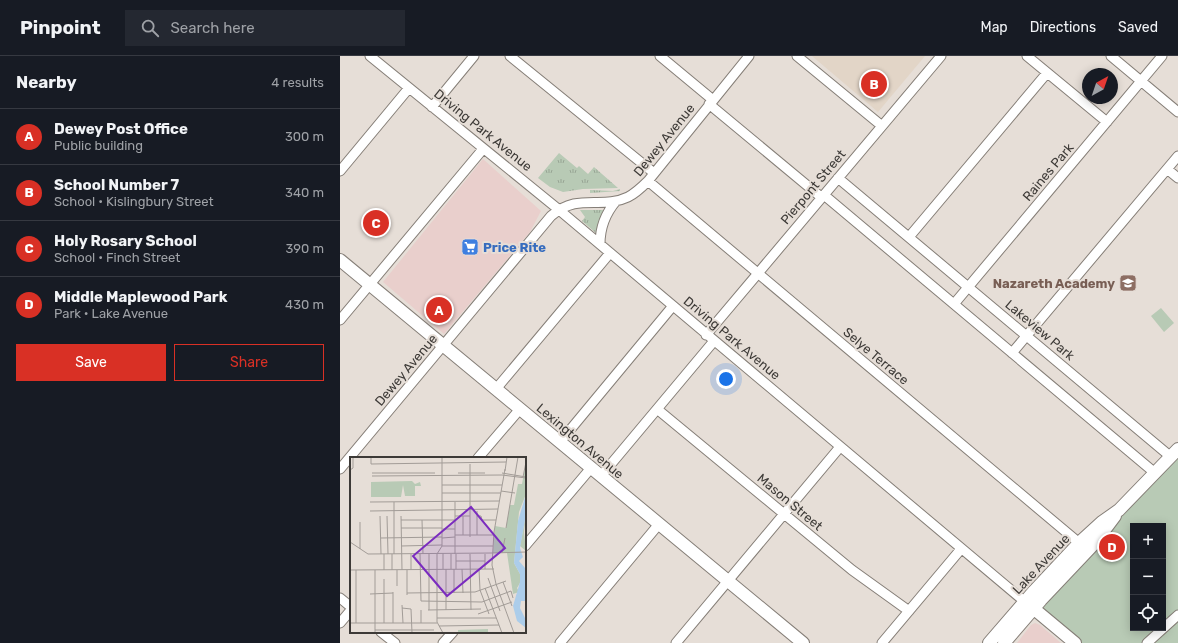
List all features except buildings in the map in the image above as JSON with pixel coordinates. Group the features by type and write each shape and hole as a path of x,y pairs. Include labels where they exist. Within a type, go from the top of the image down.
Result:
{"main road":[{"name":"Lexington Avenue","path":"340,260 728,581 799,642"},
{"name":"Lake Avenue","path":"989,643 1029,605 1083,547 1108,528 1119,510 1174,453"},
{"name":"Lake Avenue","path":"1004,643 1029,605"},
{"name":"Driving Park Avenue","path":"1029,605 1075,643"}],"street":[{"name":"Driving Park Avenue","path":"370,56 558,209 1029,605"},
{"path":"432,107 474,56"},
{"path":"510,56 654,173"},
{"path":"660,56 711,102 1155,473"},
{"name":"Dewey Avenue","path":"351,457 558,209 574,203 616,201 632,195 648,181 749,56"},
{"path":"798,56 882,126"},
{"name":"Pierpont Street","path":"706,335 941,56"},
{"path":"1027,56 1107,122"},
{"path":"1111,56 1178,112"},
{"name":"Raines Park","path":"954,304 1162,56"},
{"path":"909,237 1047,72"},
{"path":"340,171 409,88"},
{"path":"340,320 483,149"},
{"path":"1012,353 1178,156"},
{"path":"1167,169 1178,178"},
{"name":"Lakeview Park","path":"838,178 1027,336 1174,453"},
{"name":"Selye Terrace","path":"648,181 1083,547"},
{"path":"600,244 600,233 605,216 616,201"},
{"path":"496,389 610,253"},
{"path":"560,442 672,306"},
{"path":"601,476 714,341"},
{"path":"479,457 520,409"},
{"name":"Mason Street","path":"657,409 855,573 909,611"},
{"path":"676,643 840,447"},
{"name":"Dewey Avenue","path":"340,470 350,458"},
{"path":"526,545 591,468"},
{"path":"560,643 659,524"},
{"path":"882,643 961,548"},
{"path":"340,598 350,606"},
{"path":"340,623 350,611"},
{"path":"1147,643 1178,615"},
{"path":"383,633 395,643"},
{"path":"443,643 452,633"}],"shaded area":[{"path":"812,56 925,56 878,112"},
{"path":"483,159 541,211 530,232 444,334 383,282"},
{"path":"1035,623 1040,625 1061,643 1017,643 1031,625"}],"green space":[{"path":"559,153 577,168 579,166 588,174 594,167 618,188 583,189 563,192 550,187 538,178"},
{"path":"620,189 620,191 590,193 590,190 613,191"},
{"path":"580,210 604,210 596,233 582,221 585,217"},
{"path":"1161,308 1174,323 1164,332 1151,316"},
{"path":"1178,449 1178,643 1075,643 1033,608"}],"place":[{"name":"School Number 7","path":"874,84"},
{"name":"Holy Rosary School","path":"376,223"},
{"name":"Price Rite","path":"470,247"},
{"name":"Nazareth Academy","path":"1128,283"},
{"name":"Dewey Post Office","path":"439,310"},
{"name":"Middle Maplewood Park","path":"1112,547"}]}
